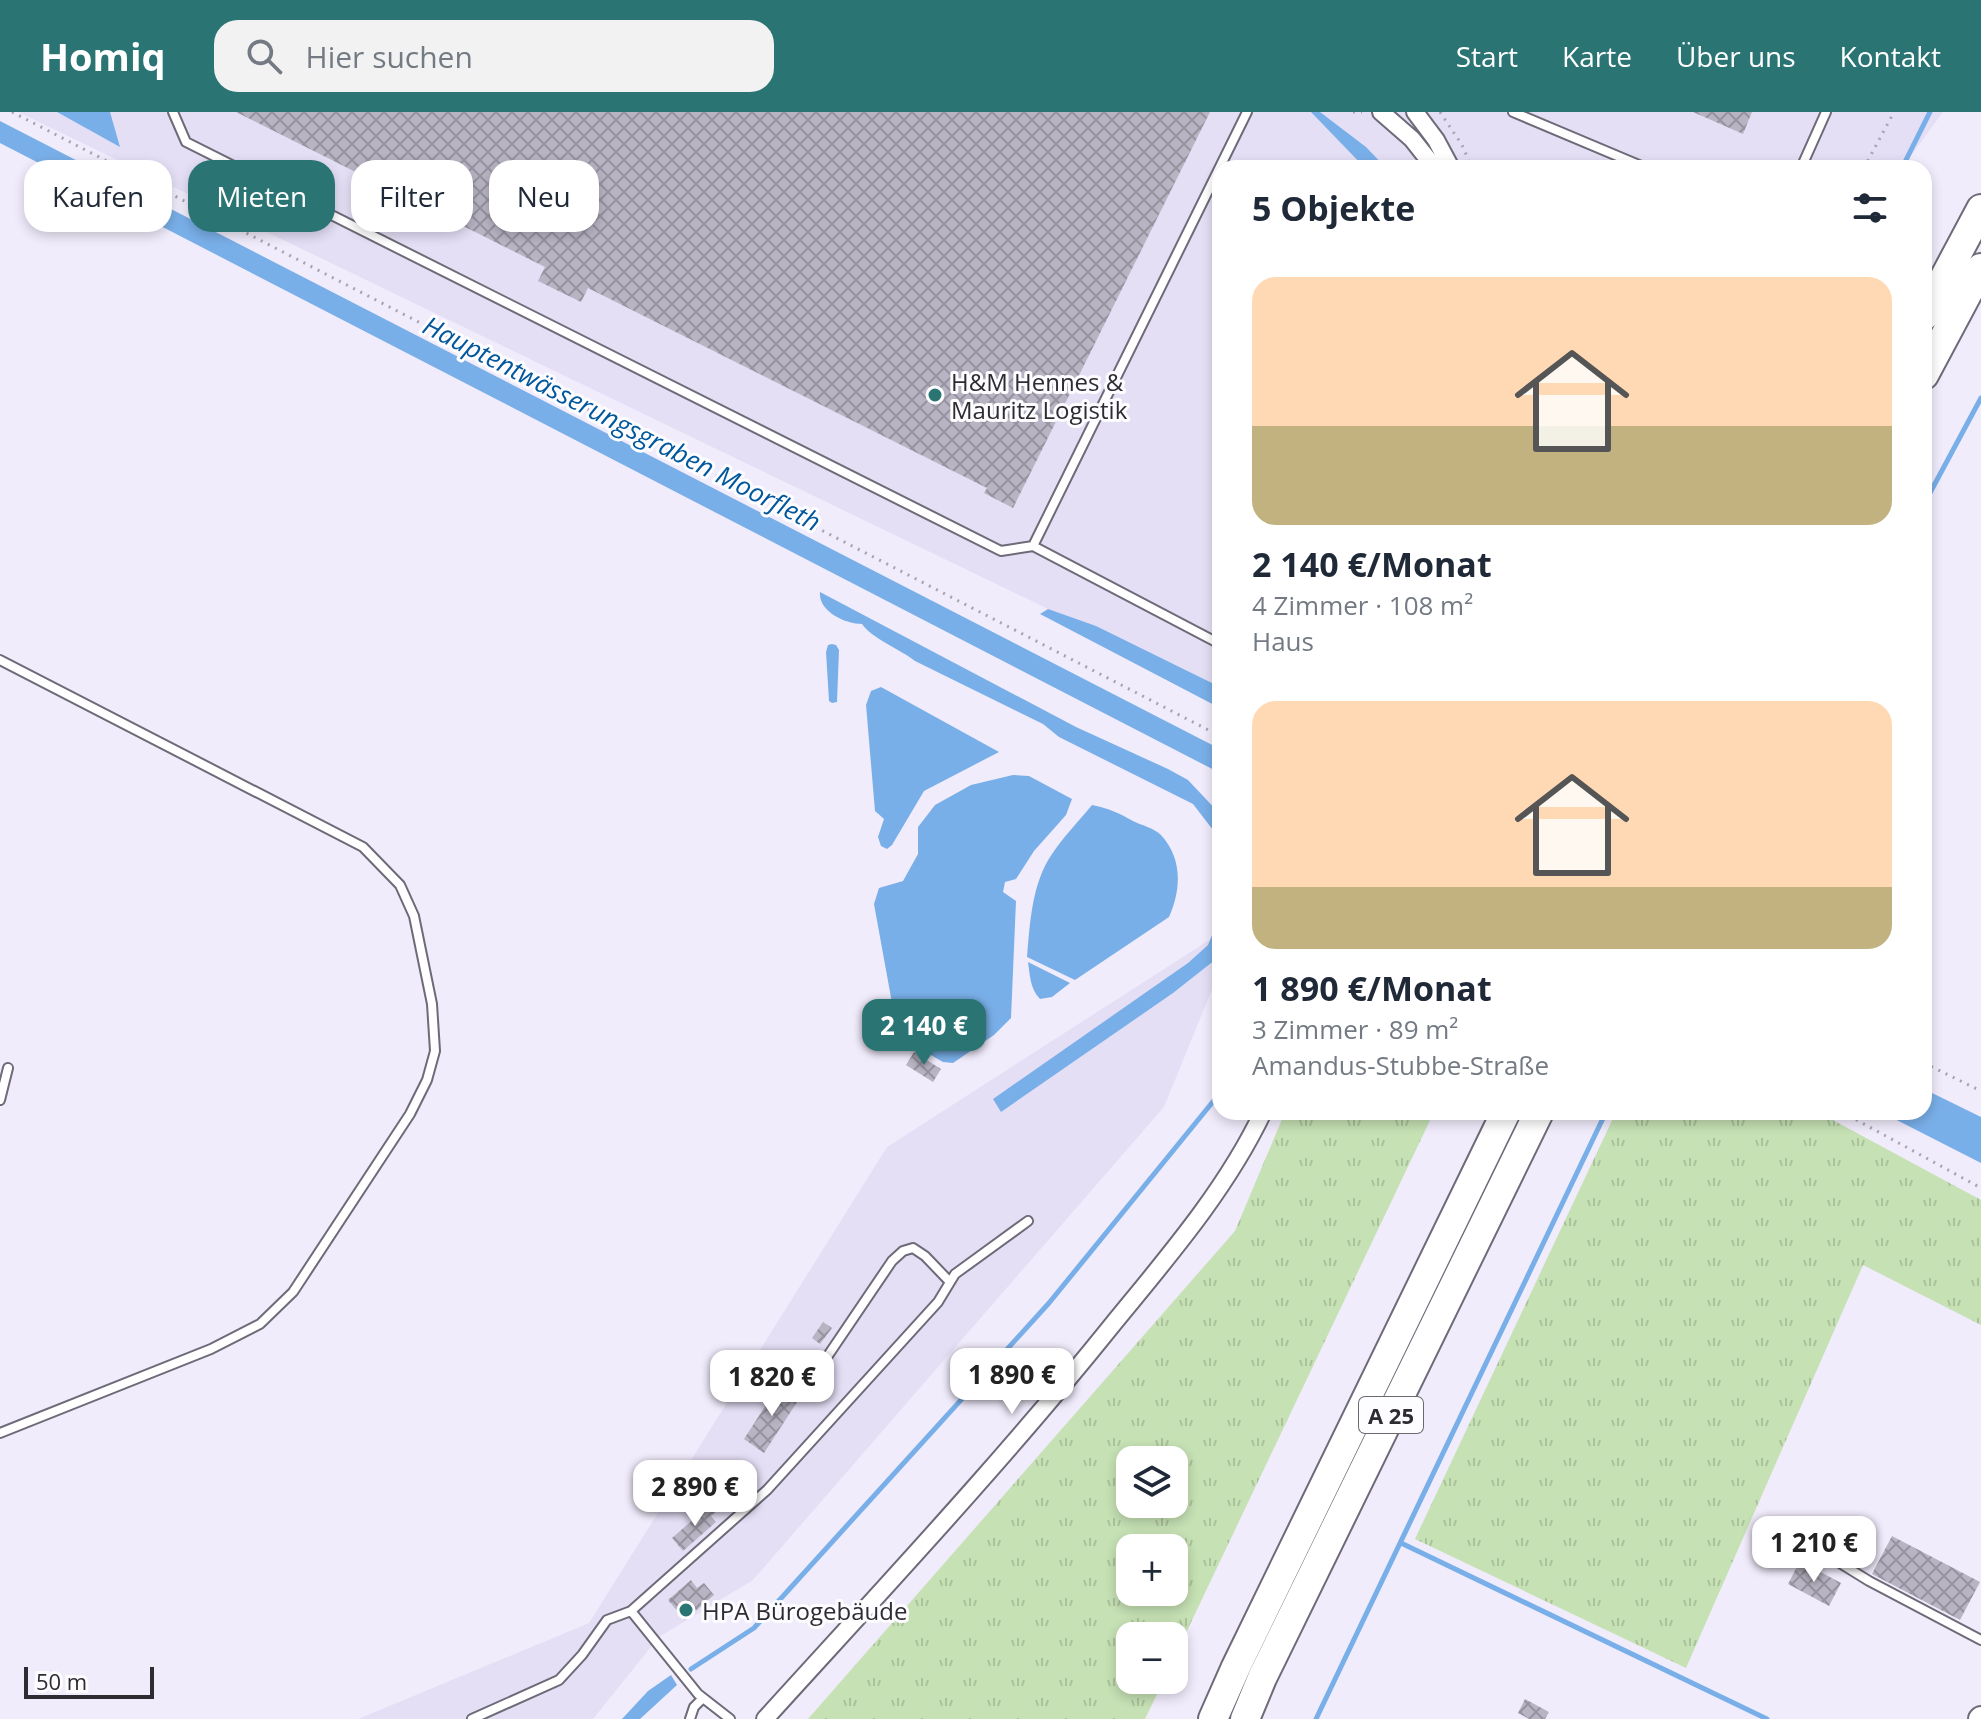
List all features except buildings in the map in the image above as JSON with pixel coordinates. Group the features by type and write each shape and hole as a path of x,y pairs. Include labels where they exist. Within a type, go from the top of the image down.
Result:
{"highway":[{"path":"1932,301 1981,209"},
{"path":"1932,360 1981,268"},
{"name":"A 25","path":"1213,1719 1502,1120"},
{"name":"A 25","path":"1245,1719 1262,1678 1535,1120"}],"street":[{"path":"1381,112 1412,139 1429,160"},
{"path":"1415,112 1447,160"},
{"path":"765,1719 1040,1415 1190,1230 1259,1120"}],"lane":[{"path":"173,112 186,142 1001,551 1033,546 1212,640"},
{"path":"1223,160 1247,112"},
{"path":"1513,112 1627,160"},
{"path":"1805,160 1826,112"},
{"path":"1033,546 1212,183"},
{"path":"0,660 363,847 382,864 400,885 414,916 432,1004 435,1051 427,1080 410,1114 293,1292 260,1324 211,1349 0,1433"},
{"path":"0,1100 8,1068"},
{"path":"472,1719 559,1680 607,1620 631,1611 767,1490 938,1302 955,1274 1028,1221"},
{"path":"827,1357 892,1261 903,1251 913,1248 950,1282"},
{"path":"1814,1547 1869,1581 1981,1640"},
{"path":"631,1611 695,1690 730,1719"},
{"path":"690,1719 694,1707 703,1698"}],"path":[{"path":"12,112 1212,732"},
{"path":"1353,112 1362,112"},
{"path":"1440,112 1469,160"},
{"path":"1868,160 1894,112"},
{"path":"1932,1067 1981,1091"},
{"path":"1857,1120 1981,1188"}],"shaded area":[{"path":"18,112 1943,112 1908,160 1212,160 1212,688 267,232 335,232 335,160 188,160 188,194 172,186 172,160 117,160"},
{"path":"1212,938 1212,990 1164,1107 753,1580 659,1637 593,1719 358,1719 589,1623 887,1147"}],"green space":[{"path":"1282,1120 1430,1120 1188,1629 1188,1622 1116,1622 1116,1694 1157,1694 1145,1719 808,1719 1235,1231"},
{"path":"1612,1120 1833,1120 1981,1200 1981,1325 1863,1265 1686,1668 1415,1539"}],"water":[{"path":"57,112 110,112 120,147"},
{"path":"1311,112 1320,112 1378,160 1357,160"},
{"path":"0,121 76,160 33,160 0,143"},
{"path":"172,210 188,218 188,232 216,232 1212,745 1212,769 172,232"},
{"path":"820,592 1076,727 1188,780 1212,806 1212,829 1193,804 1059,737 1043,724 915,661 872,634 862,624 834,615 821,599"},
{"path":"1048,609 1096,626 1212,683 1212,704 1040,614"},
{"path":"832,644 839,650 837,702 832,703 829,701 826,652 828,645"},
{"path":"881,687 999,752 924,791 887,849 881,846 878,837 884,819 875,811 866,705 871,691"},
{"path":"1013,775 1029,776 1072,799 1066,815 1034,851 1016,879 1005,882 1003,892 1016,901 1011,1018 994,1035 953,1063 943,1062 898,1036 874,904 879,888 903,881 918,854 918,827 935,805 971,785"},
{"path":"1092,805 1118,813 1161,835 1173,854 1178,886 1169,917 1075,980 1027,957 1029,930 1036,890 1045,865"},
{"path":"1212,935 1212,962 1173,993 1001,1112 993,1099 1188,963 1208,945"},
{"path":"1028,962 1070,983 1052,997 1040,999 1032,986"},
{"path":"1932,1093 1981,1117 1981,1163 1897,1120 1932,1120"},
{"path":"671,1675 677,1685 640,1719 622,1719 648,1691"}],"waterway":[{"path":"1906,160 1930,112"},
{"path":"1932,489 1981,398"},
{"path":"691,1669 754,1628 1049,1303 1212,1103"},
{"path":"1316,1719 1602,1120"},
{"path":"1401,1543 1767,1719"}],"place":[{"name":"H&M Hennes & Mauritz Logistik","path":"935,395"},
{"name":"HPA Bürogebäude","path":"686,1610"}],"water label":[{"name":"Hauptentwässerungsgraben Moorfleth","path":"622,423"}]}
